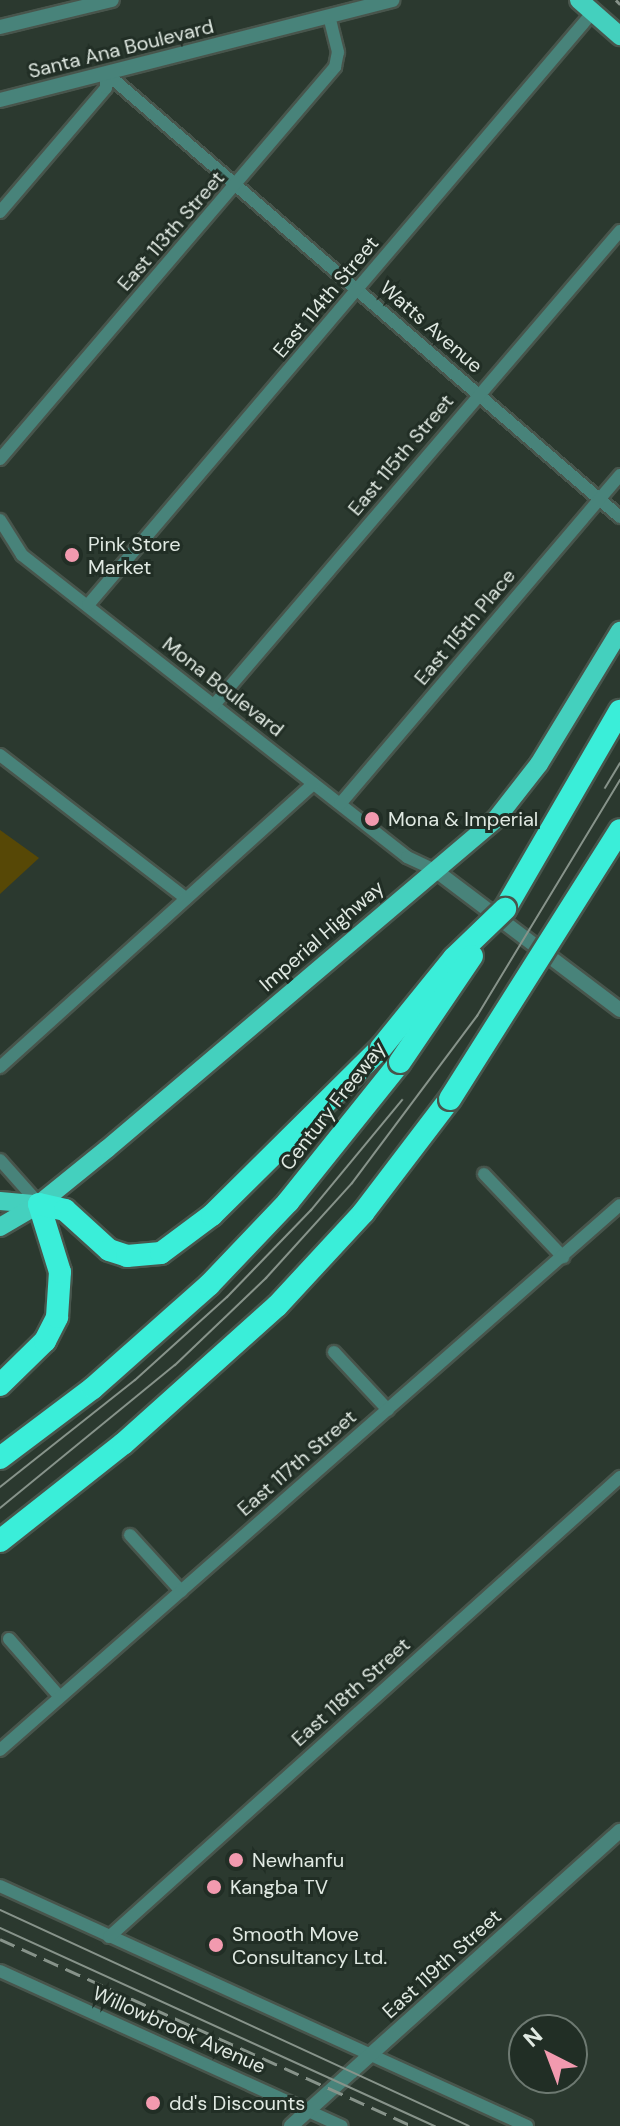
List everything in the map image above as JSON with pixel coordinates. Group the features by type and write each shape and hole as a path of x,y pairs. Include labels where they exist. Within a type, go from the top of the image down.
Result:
{"highway":[{"name":"Century Freeway","path":"0,1458 93,1388 209,1285 288,1202 400,1062 505,909 620,711"},
{"path":"0,1541 123,1444 277,1306 363,1213 450,1099 620,830"},
{"path":"39,1204 65,1210 109,1250 127,1256 161,1253 212,1215 381,1048 454,958 505,909"},
{"path":"0,1385 45,1341 57,1317 60,1272 39,1204"}],"main road":[{"path":"586,6 620,36"},
{"name":"Imperial Highway","path":"0,1227 39,1204 435,870 516,797 620,631"},
{"path":"0,1201 39,1204"}],"street":[{"path":"0,27 112,0"},
{"name":"Santa Ana Boulevard","path":"0,100 392,0"},
{"name":"East 114th Street","path":"88,605 359,290 586,6"},
{"name":"East 113th Street","path":"0,459 335,67 338,52 329,16"},
{"path":"0,212 106,88 106,73"},
{"name":"Watts Avenue","path":"106,73 620,517"},
{"name":"East 115th Street","path":"214,705 620,231"},
{"name":"East 115th Place","path":"340,804 620,475"},
{"name":"Mona Boulevard","path":"0,520 22,555 407,857 435,870"},
{"path":"0,755 186,898"},
{"path":"0,1067 313,784"},
{"path":"435,870 620,1010"},
{"path":"0,1160 39,1204"},
{"path":"484,1174 563,1257"},
{"name":"East 117th Street","path":"0,1750 620,1205"},
{"path":"334,1352 388,1410"},
{"name":"East 118th Street","path":"109,1937 620,1477"},
{"path":"130,1535 181,1591"},
{"path":"9,1639 59,1696"},
{"name":"East 119th Street","path":"291,2126 620,1831"},
{"path":"0,1886 373,2053 527,2126"},
{"name":"Willowbrook Avenue","path":"0,1971 342,2126"}],"shaded area":[{"path":"0,830 39,858 0,894"}],"tram line":[{"path":"605,788 620,763"},
{"path":"0,1508 175,1365 266,1278 352,1183 477,1016 620,780"},
{"path":"0,1487 135,1380 227,1297 311,1210 402,1100"},
{"path":"0,1910 469,2126"},
{"path":"0,1928 435,2126"}],"railway":[{"path":"616,0 620,4"},
{"path":"0,1939 413,2126"}],"place":[{"name":"Pink Store Market","path":"72,555"},
{"name":"Mona & Imperial","path":"372,819"},
{"name":"Newhanfu","path":"236,1860"},
{"name":"Kangba TV","path":"214,1887"},
{"name":"Smooth Move Consultancy Ltd.","path":"216,1945"},
{"name":"dd's Discounts","path":"153,2103"}]}
